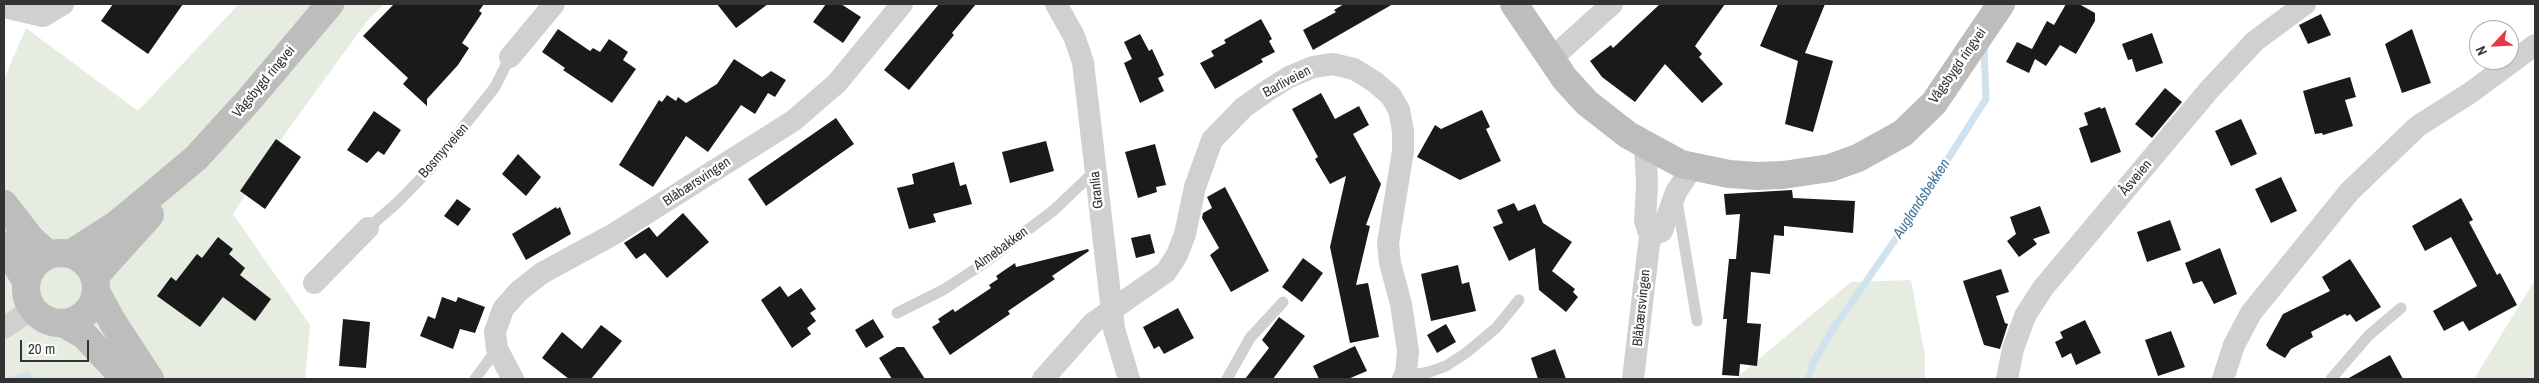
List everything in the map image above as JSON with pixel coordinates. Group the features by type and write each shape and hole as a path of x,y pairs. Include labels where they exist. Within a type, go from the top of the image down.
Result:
{"street":[{"path":"4,7 43,16 63,4"},
{"name":"Vågsbygd ringvei","path":"60,254 117,224 196,158 248,101 330,4"},
{"name":"Bosmyrveien","path":"510,57 554,4"},
{"name":"Blåbærsvingen","path":"497,349 495,332 503,309 519,291 542,273 612,235 793,121 837,83 902,4"},
{"name":"Granlia","path":"1056,4 1074,36 1083,62 1111,312 1120,354 1130,379"},
{"name":"Vågsbygd ringvei","path":"1514,4 1550,60 1587,103 1608,120 1668,159 1692,168 1757,176 1783,175 1830,168 1858,158 1903,133 1934,103 1994,6"},
{"path":"1550,60 1612,4"},
{"name":"Åsveien","path":"2007,379 2013,349 2025,316 2043,288 2209,90 2255,41 2305,4"},
{"path":"2223,379 2234,345 2251,313 2354,187 2418,126 2470,93 2535,45"},
{"name":"Barliveien","path":"1043,379 1093,323 1166,272 1177,255 1187,226 1202,166 1212,140 1244,107 1289,77 1313,67 1333,64 1354,69 1375,82 1391,96 1399,110 1404,151 1388,243 1390,263 1401,304 1408,351 1405,376"},
{"name":"Blåbærsvingen","path":"1633,379 1650,236 1644,221 1647,184 1645,145"},
{"name":"Vågsbygd ringvei","path":"95,284 185,179 196,158"},
{"path":"1650,236 1662,231 1676,192 1692,168"},
{"path":"4,204 31,239 60,254 80,259 89,267 112,321 150,379"},
{"name":"Bosmyrveien","path":"314,283 368,228"},
{"path":"4,245 26,281"},
{"path":"60,254 38,261 30,270 26,281 26,291 32,309 41,317 51,322 63,323 83,316 94,300 95,284"},
{"path":"4,328 32,309"},
{"path":"63,323 84,335 126,379"},
{"path":"497,349 514,379"}],"lane":[{"name":"Bosmyrveien","path":"368,228 397,203 434,163 495,87 510,57"},
{"name":"Almebakken","path":"897,313 943,290 983,264 1054,210 1095,171"},
{"path":"1676,192 1697,321"},
{"name":"Barliveien","path":"1405,376 1429,372 1446,366 1466,353 1496,328 1519,300"},
{"path":"1227,379 1250,338 1265,319 1283,302"},
{"path":"2331,379 2368,335 2401,308"},
{"path":"476,379 497,349"}],"shaded area":[{"path":"239,4 384,4 367,21 287,131 233,214 310,325 305,379 36,379 28,371 4,378 4,79 26,28 138,111"},
{"path":"1911,280 1925,356 1925,379 1735,379 1851,282"},
{"path":"2535,280 2535,379 2474,379"}],"water":[{"path":"28,371 36,379 4,379 4,378"}],"building":[{"path":"113,4 183,4 148,54 101,21"},
{"path":"394,4 484,4 479,11 482,13 462,43 469,48 458,65 427,99 427,106 403,84 408,78 363,36"},
{"path":"717,4 768,4 736,28"},
{"path":"826,4 841,4 861,17 843,43 813,22"},
{"path":"939,4 976,4 952,33 954,35 909,90 884,70"},
{"path":"1344,4 1393,4 1313,50 1303,30 1336,12 1334,10"},
{"path":"1660,4 1725,4 1695,46 1702,54 1699,57 1723,84 1702,103 1665,64 1635,102 1602,77 1590,61 1611,45 1613,48"},
{"path":"1778,4 1825,4 1805,53 1833,61 1813,132 1785,124 1798,61 1760,46"},
{"path":"2066,4 2079,4 2095,13 2095,21 2076,54 2060,45 2046,66 2035,59 2029,73 2006,62 2017,42 2032,49 2047,21 2054,25"},
{"path":"2321,14 2331,35 2308,44 2299,25"},
{"path":"1261,19 1272,39 1269,41 1275,52 1261,59 1263,62 1215,89 1200,63 1214,56 1211,51 1226,43 1224,40"},
{"path":"558,29 590,51 593,48 600,52 609,39 628,52 623,60 636,69 612,103 563,70 565,68 542,52"},
{"path":"2412,29 2431,83 2402,93 2385,44"},
{"path":"2152,33 2163,63 2136,72 2132,59 2128,60 2122,44"},
{"path":"1140,34 1149,51 1152,49 1164,75 1158,78 1164,91 1140,103 1124,63 1132,59 1124,42"},
{"path":"734,59 762,77 771,71 786,80 775,97 768,93 755,114 741,105 708,152 686,136 653,187 619,165 659,100 662,102 667,95 676,101 678,97 686,103 717,84"},
{"path":"2350,77 2356,97 2345,100 2353,126 2323,135 2322,133 2315,134 2303,91"},
{"path":"2165,88 2182,102 2152,138 2135,124"},
{"path":"1321,93 1335,119 1359,106 1369,125 1353,134 1381,184 1366,225 1370,226 1356,285 1368,283 1379,337 1350,343 1330,247 1346,176 1330,184 1315,159 1318,157 1292,109"},
{"path":"2100,107 2101,109 2105,107 2121,152 2091,163 2079,128 2088,125 2084,113"},
{"path":"1482,110 1490,127 1486,129 1501,161 1460,180 1417,157 1435,125 1441,129"},
{"path":"374,111 401,130 384,155 378,151 367,163 347,150"},
{"path":"836,118 854,144 766,206 748,179"},
{"path":"2241,119 2257,154 2231,166 2215,131"},
{"path":"276,139 301,157 265,209 240,191"},
{"path":"1046,141 1054,171 1010,183 1002,152"},
{"path":"1155,144 1166,185 1156,187 1157,192 1138,198 1125,152"},
{"path":"518,154 541,177 526,196 502,174"},
{"path":"954,162 960,186 966,184 972,204 933,214 936,222 909,229 897,188 914,184 912,174"},
{"path":"2281,177 2297,211 2271,223 2255,189"},
{"path":"1225,187 1269,271 1231,292 1210,255 1219,248 1202,218 1203,213 1212,208 1207,197"},
{"path":"1792,190 1793,198 1855,201 1853,233 1784,226 1784,236 1774,235 1770,274 1751,272 1747,323 1761,324 1757,366 1740,364 1739,376 1722,375 1727,319 1723,319 1729,259 1736,259 1740,214 1726,215 1724,194"},
{"path":"2461,198 2473,220 2469,222 2497,275 2500,273 2517,305 2469,331 2463,321 2444,331 2433,311 2477,286 2451,237 2425,251 2412,226"},
{"path":"457,199 471,209 458,226 444,216"},
{"path":"1514,203 1518,211 1535,204 1543,223 1572,242 1552,271 1575,289 1573,292 1578,297 1566,312 1539,290 1535,248 1509,261 1493,227 1503,223 1497,210"},
{"path":"2040,206 2050,233 2033,239 2037,244 2019,257 2007,241 2016,234 2010,217"},
{"path":"556,207 557,209 560,207 571,234 526,260 512,234"},
{"path":"683,213 709,242 667,278 645,253 636,259 624,243 649,227 657,237"},
{"path":"2170,220 2181,250 2147,262 2137,232"},
{"path":"1150,234 1155,253 1136,258 1131,238"},
{"path":"218,237 233,249 229,254 245,268 240,275 271,299 255,321 223,297 200,327 157,296 171,277 176,281 197,254 202,258"},
{"path":"2220,248 2237,294 2214,304 2202,281 2193,284 2185,263"},
{"path":"1088,249 1089,251 1052,276 1055,279 1008,311 1010,314 950,355 932,327 940,322 938,319 953,309 955,312 991,288 989,285 998,279 996,276 1015,263 1016,267"},
{"path":"1303,258 1323,273 1302,302 1282,287"},
{"path":"2350,259 2381,307 2356,322 2350,314 2347,316 2345,314 2311,332 2313,337 2291,349 2285,358 2269,349 2266,345 2283,314 2330,291 2322,277"},
{"path":"1458,265 1462,284 1469,282 1476,311 1431,321 1421,274"},
{"path":"2001,269 2009,292 1996,296 2005,323 2008,324 2000,349 1984,345 1963,281"},
{"path":"780,286 788,297 801,288 816,309 810,313 816,321 807,328 811,334 792,348 761,300"},
{"path":"442,297 456,302 458,297 485,307 475,333 460,329 453,349 420,336 428,316 435,319"},
{"path":"1178,308 1194,338 1164,354 1159,346 1154,349 1143,327"},
{"path":"1279,317 1305,336 1273,379 1245,379 1269,348 1262,340"},
{"path":"343,319 370,322 366,368 339,366"},
{"path":"873,319 884,337 866,348 855,330"},
{"path":"2085,320 2101,353 2076,365 2071,353 2062,358 2055,342 2063,338 2060,332"},
{"path":"1446,324 1456,342 1437,353 1427,335"},
{"path":"601,325 622,341 591,379 569,379 542,358 562,332 582,349"},
{"path":"2171,331 2185,367 2158,376 2145,340"},
{"path":"1355,346 1367,371 1348,379 1319,379 1313,366"},
{"path":"897,347 904,347 925,379 892,379 879,358"},
{"path":"1555,349 1566,379 1538,379 1531,358"},
{"path":"2390,355 2403,379 2347,379"}],"waterway":[{"name":"Auglandsbekken","path":"1808,379 1814,361 1833,329 1913,214 1986,99 1984,45"}]}
